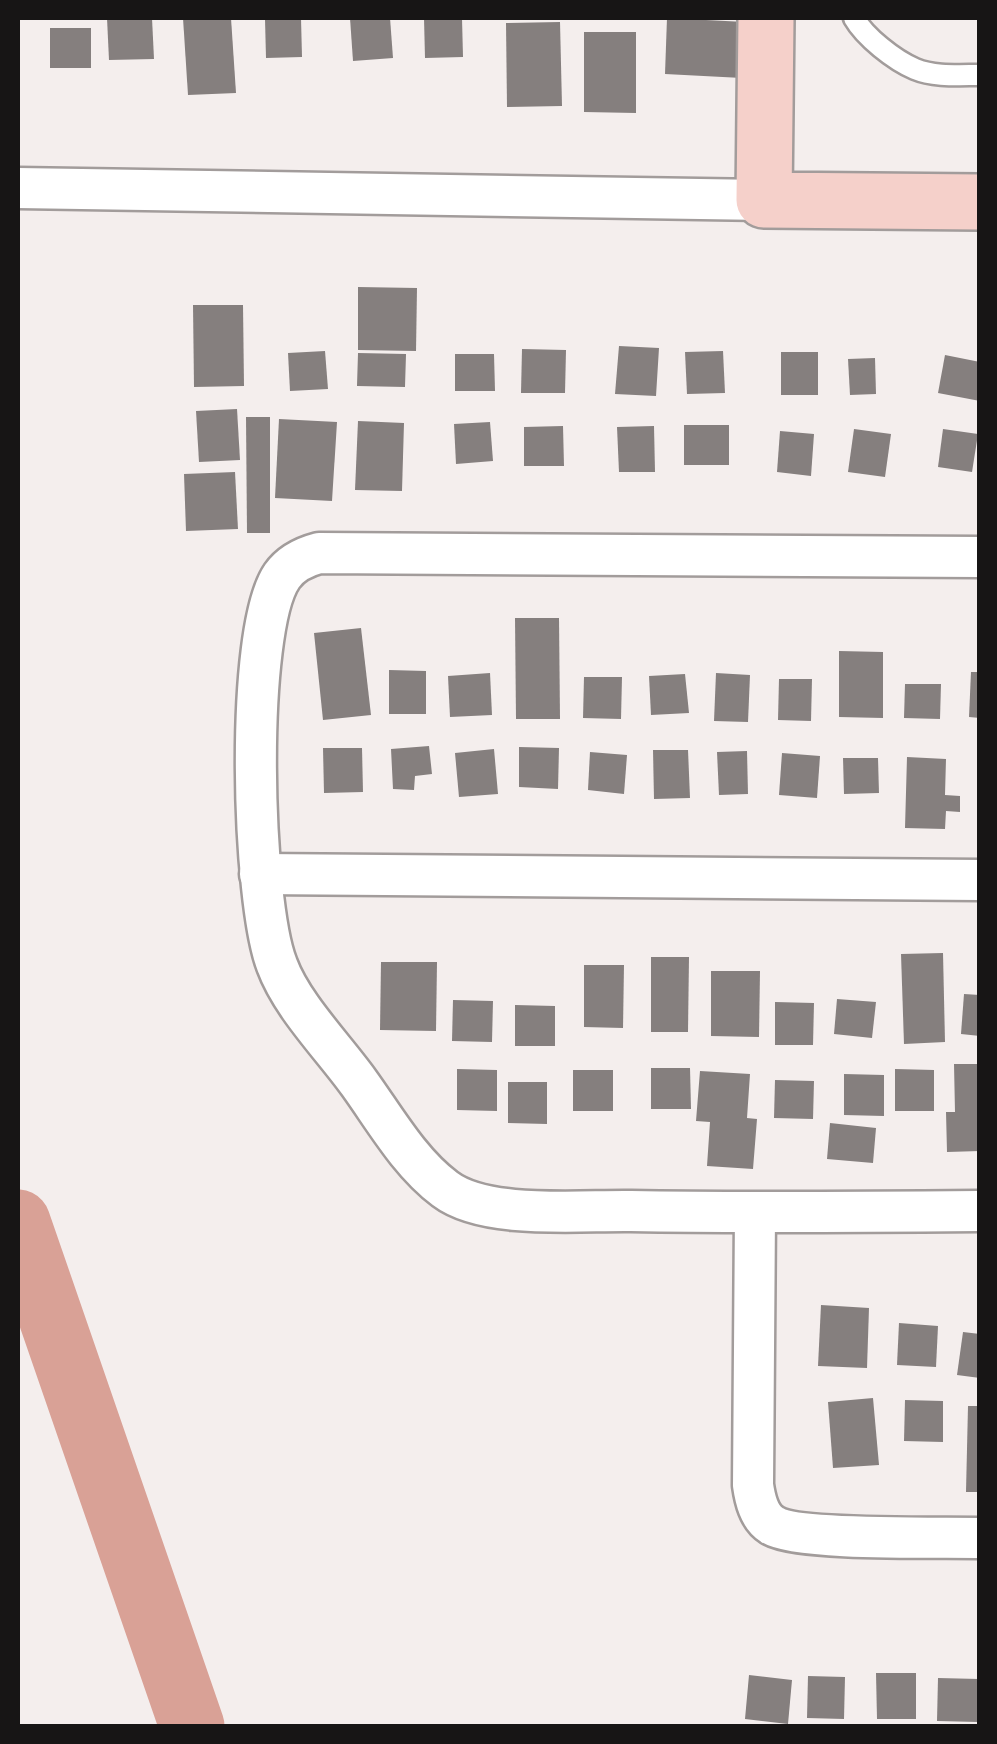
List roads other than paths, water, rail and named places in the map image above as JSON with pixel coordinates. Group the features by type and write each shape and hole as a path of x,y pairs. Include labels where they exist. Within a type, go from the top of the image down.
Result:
{"street":[{"path":"764,200 766,18"},
{"path":"19,180 980,202"},
{"path":"980,557 319,553 302,558 283,575 271,599 265,624 256,745 260,874 268,932 278,968 383,1120 446,1190 478,1203 512,1208 755,1213 980,1211"},
{"path":"260,874 980,880"},
{"path":"755,1213 753,1485 757,1506 770,1525 800,1534 980,1538"}],"lane":[{"path":"854,18 877,43 916,70 980,76"}],"waterway":[{"path":"18,1222 192,1726"}]}
